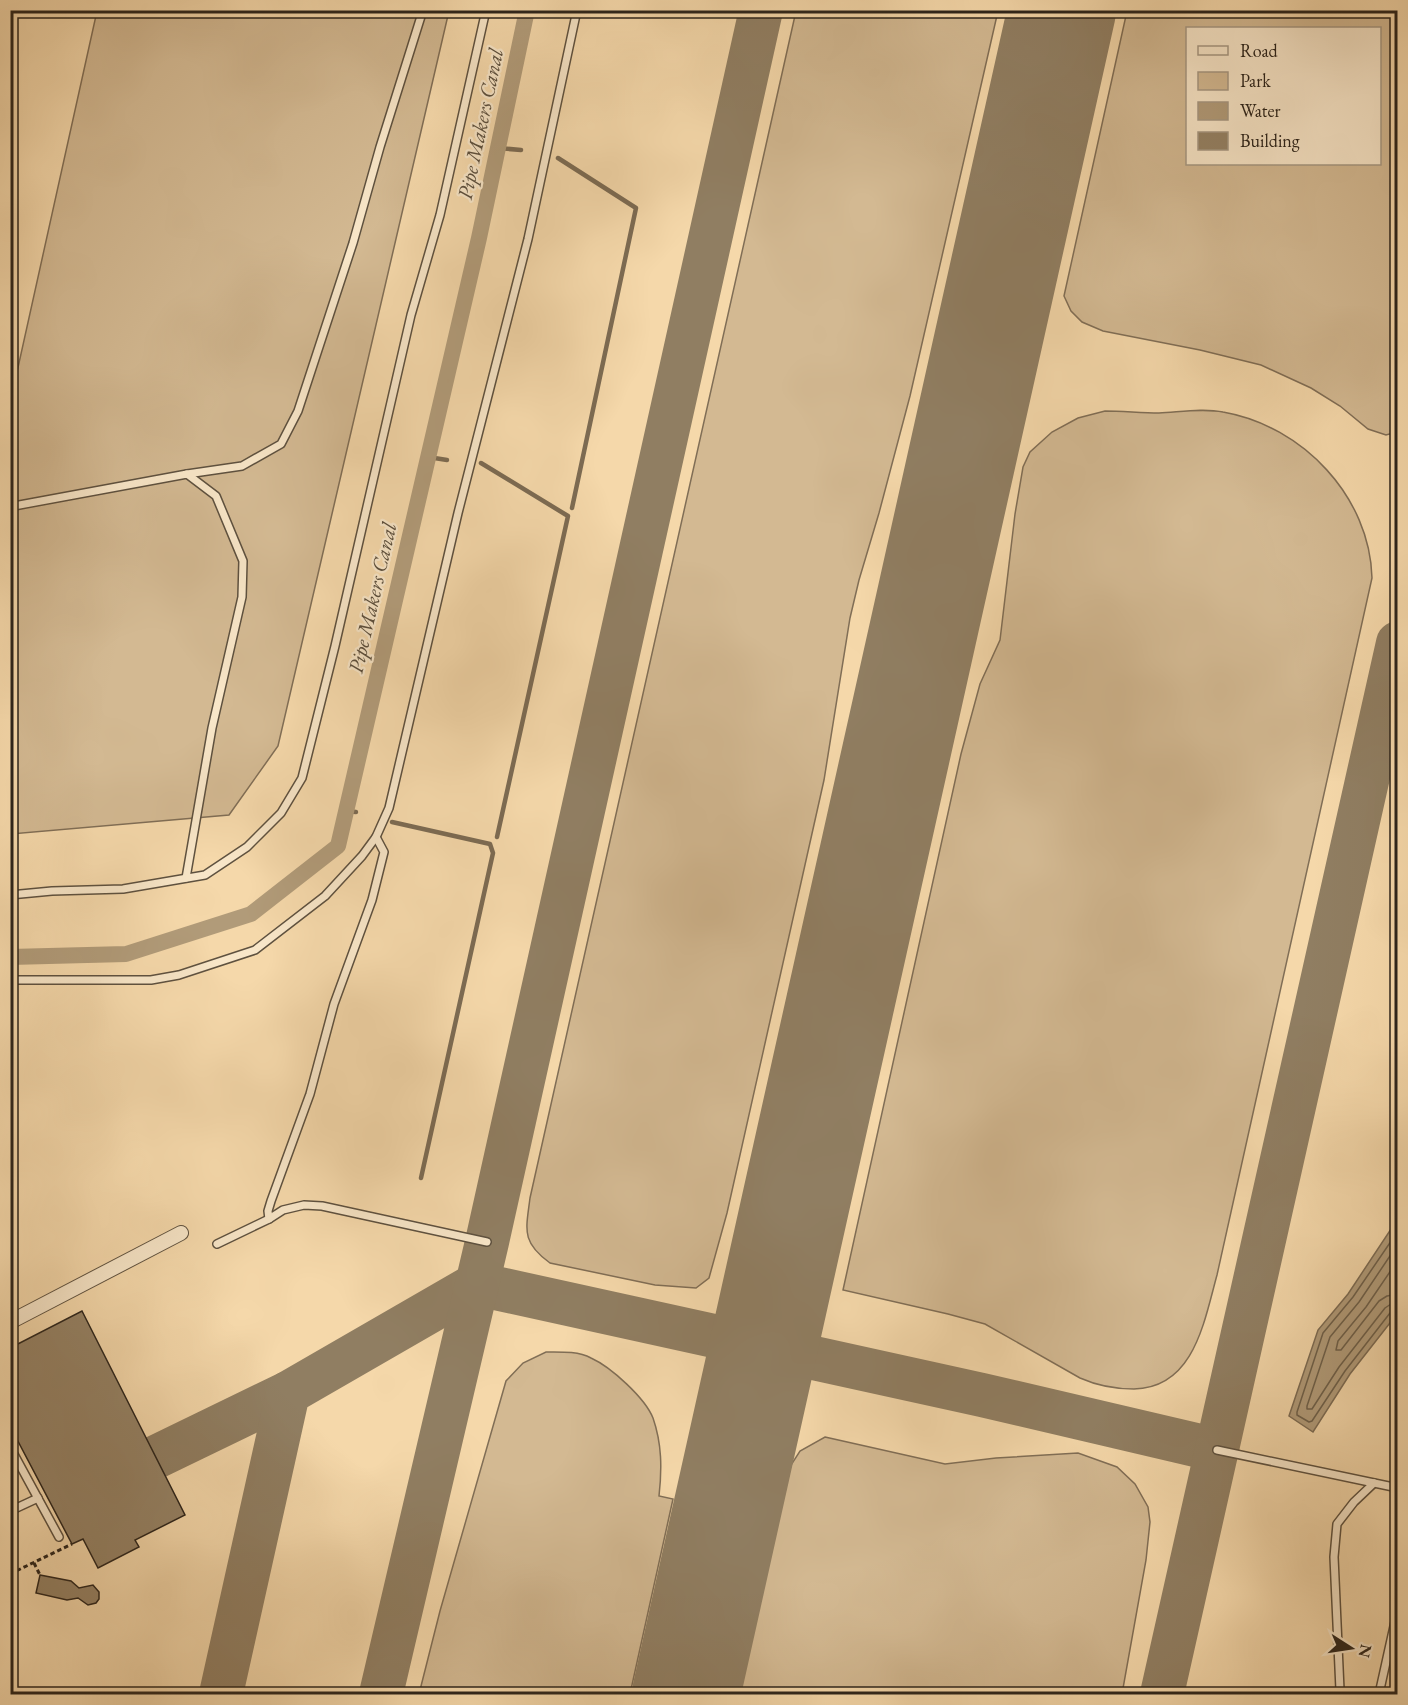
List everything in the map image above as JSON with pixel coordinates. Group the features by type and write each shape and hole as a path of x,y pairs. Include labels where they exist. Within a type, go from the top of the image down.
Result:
{"street":[{"path":"10,1322 182,1233"}],"lane":[{"path":"14,506 242,466 281,444 298,411 353,243 423,10"},
{"path":"10,895 123,889 205,874 247,847 281,813 302,778 403,347 440,215 486,10"},
{"path":"10,980 151,980 179,975 255,950 325,896 363,856 376,837 389,808 458,513 528,239 577,10"},
{"path":"186,878 212,728 242,597 243,561 216,496 188,474"},
{"path":"269,1219 268,1210 310,1094 333,1004 372,900 384,852 376,837"},
{"path":"218,1244 283,1210 304,1205 322,1206 487,1242"},
{"path":"10,1447 59,1537"},
{"path":"1217,1450 1398,1488"},
{"path":"1340,1690 1334,1557 1337,1524 1354,1502 1374,1483"},
{"path":"10,1511 38,1498"},
{"path":"1379,1695 1398,1608"}],"path":[{"path":"10,1574 72,1544"},
{"path":"34,1563 40,1575"}],"green space":[{"path":"97,11 449,11 278,746 229,815 11,834 11,399"},
{"path":"796,11 998,11 910,396 850,618 824,780 727,1213 709,1278 696,1288 655,1285 550,1263 530,1242 527,1219"},
{"path":"1127,11 1397,11 1397,432 1386,435 1368,429 1340,406 1311,388 1261,365 1200,350 1103,331 1082,322 1071,311 1064,296"},
{"path":"1105,411 1159,413 1215,411 1252,420 1280,432 1305,449 1327,470 1345,494 1359,520 1368,548 1372,578 1207,1312 1193,1349 1183,1365 1170,1377 1154,1386 1134,1389 1106,1386 1080,1378 985,1324 843,1290 961,754 980,684 1000,640 1023,467 1030,452 1052,432 1078,418"},
{"path":"546,1352 580,1354 608,1368 643,1401 656,1428 661,1476 659,1496 673,1499 630,1694 419,1694 440,1611 506,1381 523,1363"},
{"path":"825,1437 945,1464 1078,1453 1117,1467 1135,1484 1148,1507 1150,1522 1146,1560 1122,1694 739,1694 791,1465 800,1451"}],"water":[{"path":"1397,1220 1397,1314 1350,1374 1313,1432 1289,1416 1318,1330 1348,1294"}],"building":[{"path":"82,1311 185,1515 135,1540 139,1547 98,1568 83,1539 72,1544 10,1426 10,1393 16,1390 10,1380 10,1348"},
{"path":"40,1575 71,1581 79,1588 93,1585 99,1592 99,1599 96,1603 88,1605 78,1598 67,1600 36,1593"}],"waterway":[{"name":"Pipe Makers Canal","path":"10,957 126,954 251,914 338,846 479,238 527,10"},
{"path":"498,148 521,150"},
{"path":"558,158 636,208 572,508"},
{"path":"428,457 447,460"},
{"path":"481,463 568,516 497,837"},
{"path":"346,811 356,812"},
{"path":"392,822 490,844 493,853 421,1178"}],"taxiway":[{"path":"381,1694 487,1242 761,10"},
{"path":"1162,1694 1398,643"},
{"path":"221,1694 288,1393 477,1284 982,1395 1217,1450"},
{"path":"156,1457 288,1393"}],"runway":[{"path":"686,1694 1062,10"}]}
